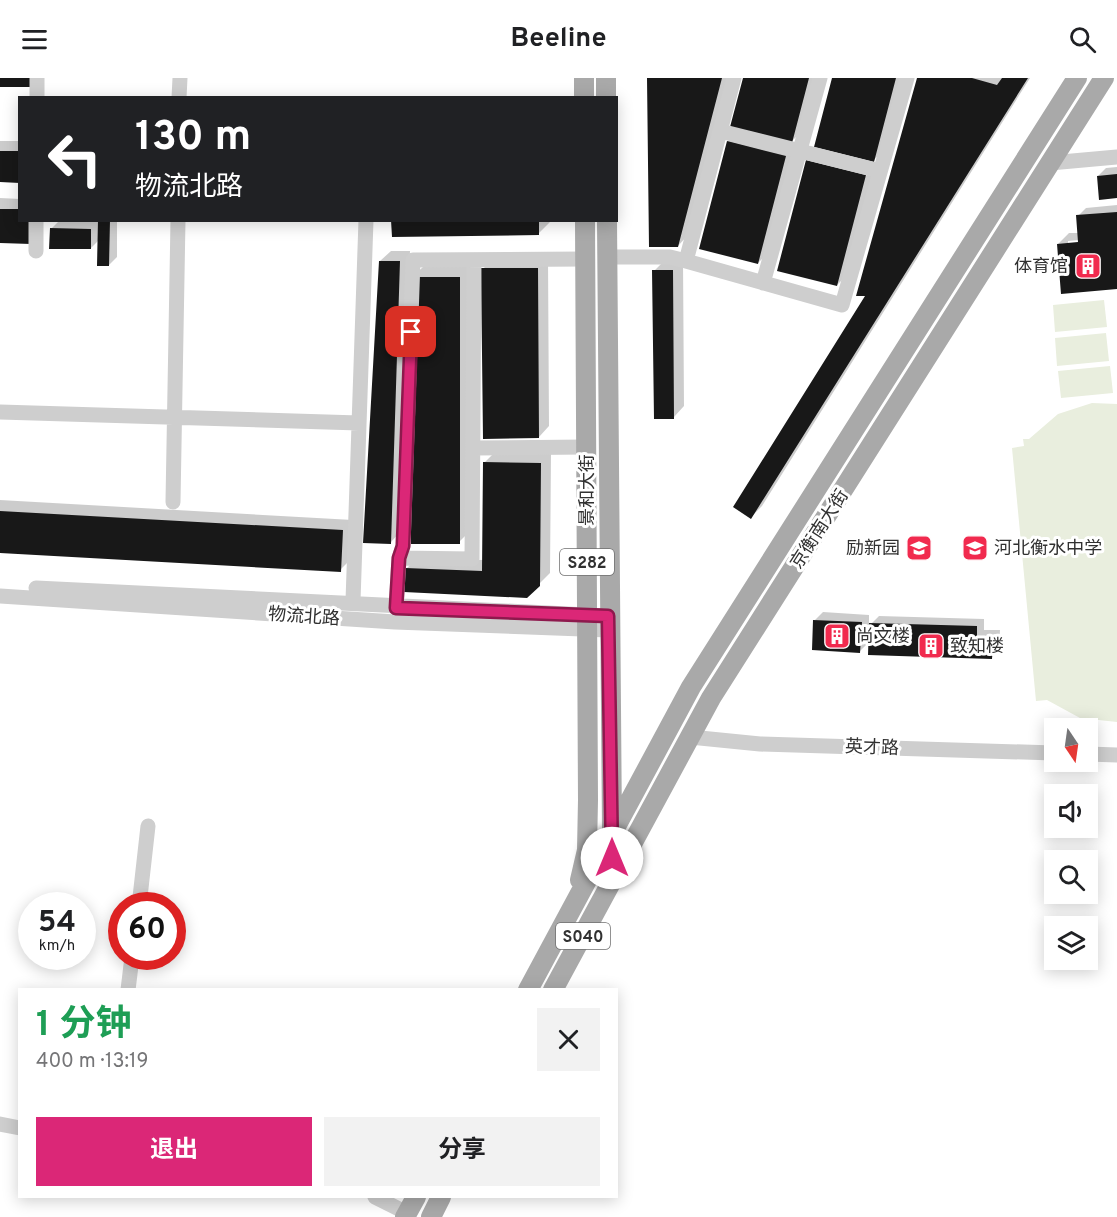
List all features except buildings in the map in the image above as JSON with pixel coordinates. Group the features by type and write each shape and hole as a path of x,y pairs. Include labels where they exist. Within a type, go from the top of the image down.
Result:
{"main road":[{"path":"584,78 584,96"},
{"path":"606,78 606,96"},
{"name":"京衡南大街","path":"529,988 691,687 1077,78"},
{"name":"京衡南大街","path":"554,988 711,698 1104,78"},
{"name":"景和大街","path":"576,901 587,840 585,222"},
{"name":"景和大街","path":"607,222 612,882"},
{"path":"431,1217 440,1198"}],"street":[{"path":"37,78 37,96"},
{"path":"179,96 180,78"},
{"path":"686,261 734,78"},
{"path":"763,283 820,78"},
{"path":"607,257 670,257 842,306 907,78"},
{"path":"720,131 880,171"},
{"path":"1050,163 1117,157"},
{"path":"36,222 36,251"},
{"path":"173,502 177,222"},
{"path":"353,601 366,222"},
{"path":"396,608 399,558 403,546 413,261 585,259"},
{"path":"399,558 472,559 474,260"},
{"path":"0,412 359,423"},
{"path":"473,448 586,447"},
{"name":"物流北路","path":"0,586 396,608 587,623"},
{"name":"物流北路","path":"0,596 384,621 609,623"},
{"name":"英才路","path":"690,737 760,744 1044,753"},
{"path":"1098,754 1117,755"},
{"path":"141,892 148,826"},
{"path":"128,988 130,970"},
{"path":"0,1124 18,1128"},
{"path":"378,1198 409,1209"}],"green space":[{"path":"1104,300 1107,327 1055,332 1053,305"},
{"path":"1106,333 1109,361 1057,366 1055,338"},
{"path":"1110,366 1113,393 1061,398 1058,371"},
{"path":"1092,403 1117,404 1117,722 1098,720 1098,718 1080,718 1047,700 1036,701 1012,448 1024,446 1023,439 1029,439 1058,414"}],"place":[{"name":"体育馆","path":"1088,266"},
{"name":"励新园","path":"919,548"},
{"name":"河北衡水中学","path":"975,548"},
{"name":"尚文楼","path":"837,636"},
{"name":"致知楼","path":"931,646"}],"route":[{"path":"411,332 403,546 399,558 396,608 608,616 612,858"}]}
